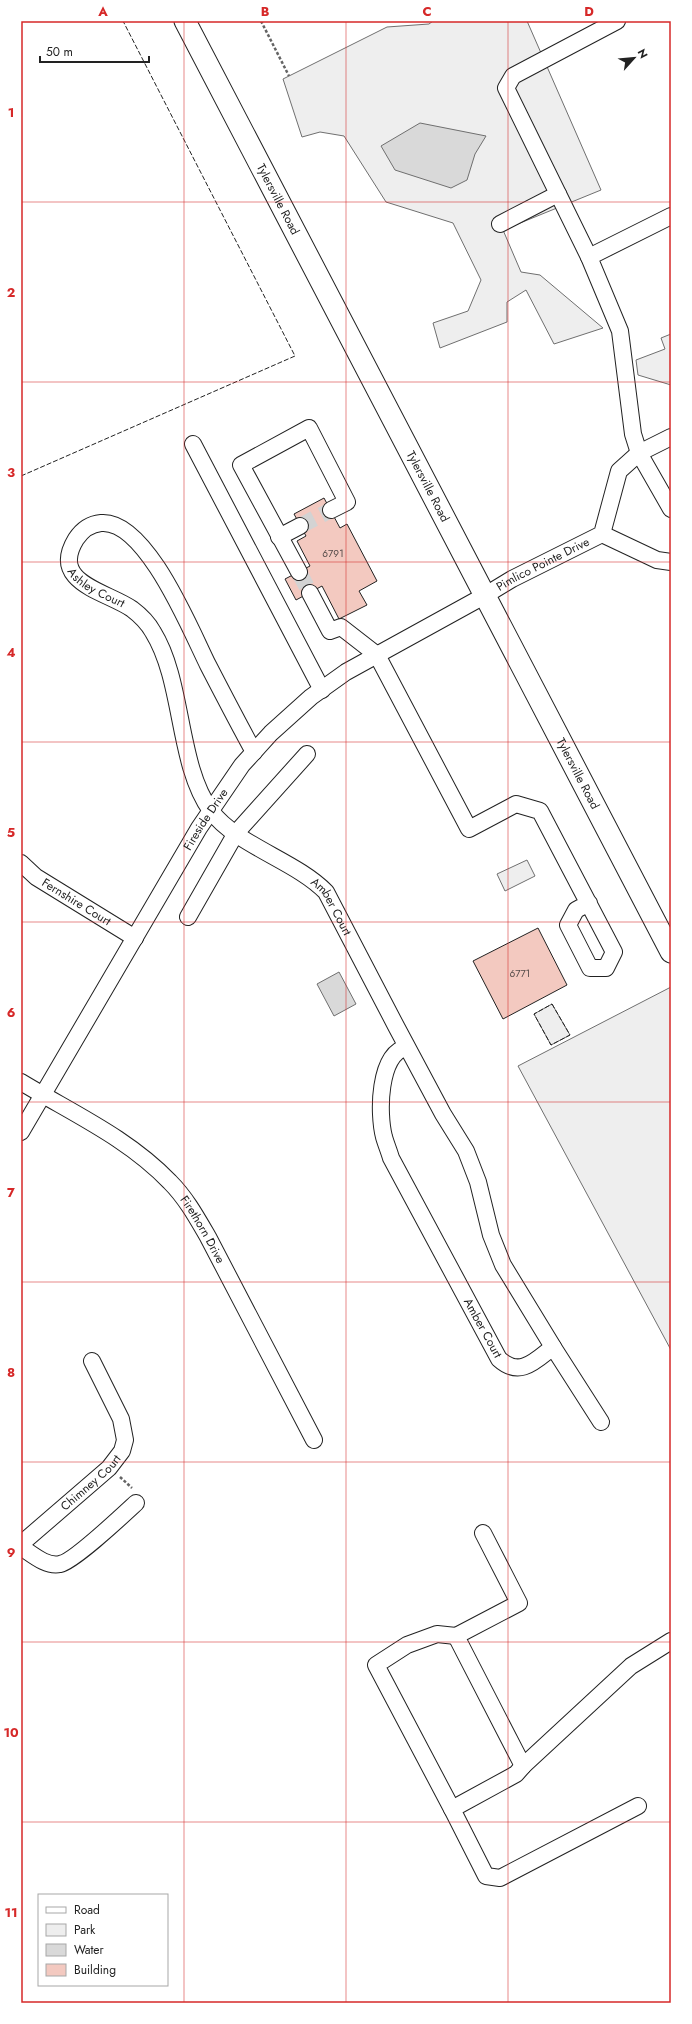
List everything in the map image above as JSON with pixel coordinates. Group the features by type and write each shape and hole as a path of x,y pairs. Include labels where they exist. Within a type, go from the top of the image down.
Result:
{"main road":[{"name":"Tylersville Road","path":"185,21 671,952"}],"street":[{"path":"617,21 513,76 506,88 589,257 620,331 632,434 639,454 671,509"},
{"path":"500,224 558,194"},
{"path":"589,257 671,216"},
{"path":"299,572 241,465 309,428 347,502 330,510"},
{"name":"Pimlico Pointe Drive","path":"484,596 512,579 602,534 619,471 639,454 671,437"},
{"path":"193,444 322,690"},
{"name":"Ashley Court","path":"210,810 194,775 166,662 153,632 131,608 82,583 74,576 69,567 69,556 72,546 86,528 95,523 106,522 116,526 134,538 149,554 166,582 254,752"},
{"path":"279,537 300,526"},
{"name":"Pimlico Pointe Drive","path":"602,534 657,560 671,562"},
{"path":"310,593 330,631 340,627 376,654 469,829 516,804 540,811 589,903"},
{"name":"Fireside Drive","path":"21,1132 210,810 242,765 271,733 322,690 376,654 484,596"},
{"path":"188,917 236,833 307,754"},
{"name":"Amber Court","path":"210,810 219,821 310,879 326,892 407,1047 466,1152 478,1182 491,1235 503,1265 553,1347 528,1365 518,1369 507,1367 499,1360 391,1158 382,1126 382,1083 391,1060 401,1048 407,1047"},
{"name":"Fernshire Court","path":"21,863 36,877 135,938"},
{"name":"Firethorn Drive","path":"21,1082 102,1128 129,1146 147,1160 175,1188 191,1209 208,1237 314,1440"},
{"path":"553,1347 601,1422"},
{"name":"Chimney Court","path":"92,1361 121,1419 124,1430 122,1451 109,1468 21,1546 44,1562 59,1564 72,1558 136,1503"},
{"path":"483,1534 520,1603 456,1636 437,1634 407,1645 376,1665 452,1808 486,1876 500,1878 638,1806"},
{"path":"456,1636 523,1766"},
{"path":"452,1808 516,1774 631,1666 671,1641"}],"path":[{"path":"261,21 289,76"},
{"path":"109,1468 136,1491 136,1503"}],"green space":[{"path":"433,21 527,21 601,190 503,230 521,272 540,275 603,328 554,344 526,290 507,302 507,322 440,348 433,323 468,311 481,280 453,223 386,202 344,136 320,132 302,137 283,79 387,27 429,24"},
{"path":"671,334 671,385 638,375 636,360 665,349 661,338"},
{"path":"527,860 535,876 505,891 497,874"},
{"path":"671,987 671,1350 518,1066"},
{"path":"552,1004 570,1035 551,1045 534,1014"}],"water":[{"path":"420,123 486,136 475,154 467,180 451,188 395,170 381,146"},
{"path":"339,972 356,1004 334,1016 317,984"}],"building":[{"path":"324,498 340,528 347,524 377,581 359,591 367,605 339,619 322,586 296,600 285,579 310,566 297,541 306,536 294,514"},
{"path":"538,928 567,985 503,1019 473,961"}],"tunnel":[{"path":"300,526 331,510"},
{"path":"299,572 310,593"}],"fence":[{"path":"21,476 295,356 123,21"},
{"path":"552,1004 570,1035 551,1045 534,1014 552,1004"}]}
